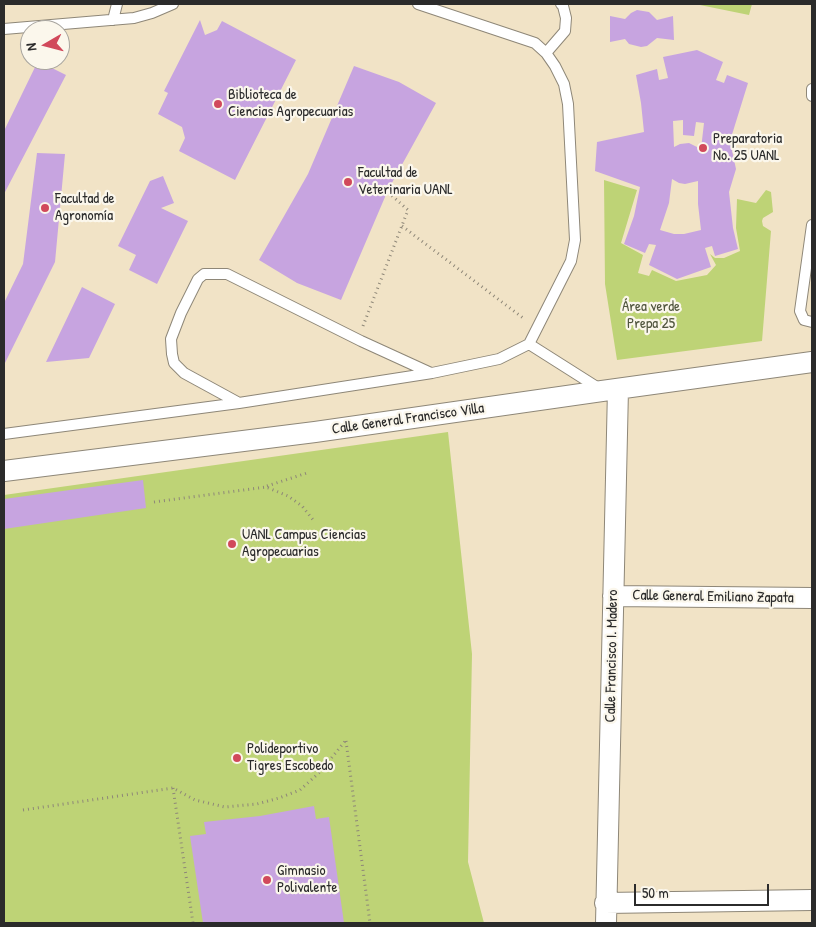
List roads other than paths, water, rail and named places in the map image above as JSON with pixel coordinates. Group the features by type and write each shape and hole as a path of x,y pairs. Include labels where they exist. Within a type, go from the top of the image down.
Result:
{"street":[{"name":"Calle General Francisco Villa","path":"4,471 315,432 812,362"},
{"name":"Calle Francisco I. Madero","path":"606,923 613,596 610,390"},
{"name":"Calle General Emiliano Zapata","path":"613,596 812,598"},
{"path":"606,903 812,900"}],"lane":[{"path":"113,20 117,4"},
{"path":"4,29 134,18 173,4"},
{"path":"4,434 239,403 432,373 499,359 529,344 571,260 575,240 568,104 564,84 556,66 535,43 418,4"},
{"path":"546,53 565,31 566,18 564,6 561,4"},
{"path":"812,88 812,96"},
{"path":"812,224 800,311 804,320 812,322"},
{"path":"239,403 184,373 174,363 171,339 181,313 198,280 204,274 227,274 361,341 432,373"},
{"path":"529,344 610,390"}],"place":[{"name":"Biblioteca de Ciencias Agropecuarias","path":"218,104"},
{"name":"Preparatoria No. 25 UANL","path":"703,148"},
{"name":"Facultad de Veterinaria UANL","path":"348,182"},
{"name":"Facultad de Agronomía","path":"45,208"},
{"name":"UANL Campus Ciencias Agropecuarias","path":"232,544"},
{"name":"Polideportivo Tigres Escobedo","path":"237,758"},
{"name":"Gimnasio Polivalente","path":"267,880"}],"park label":[{"name":"Área verde Prepa 25","path":"651,316"}]}
